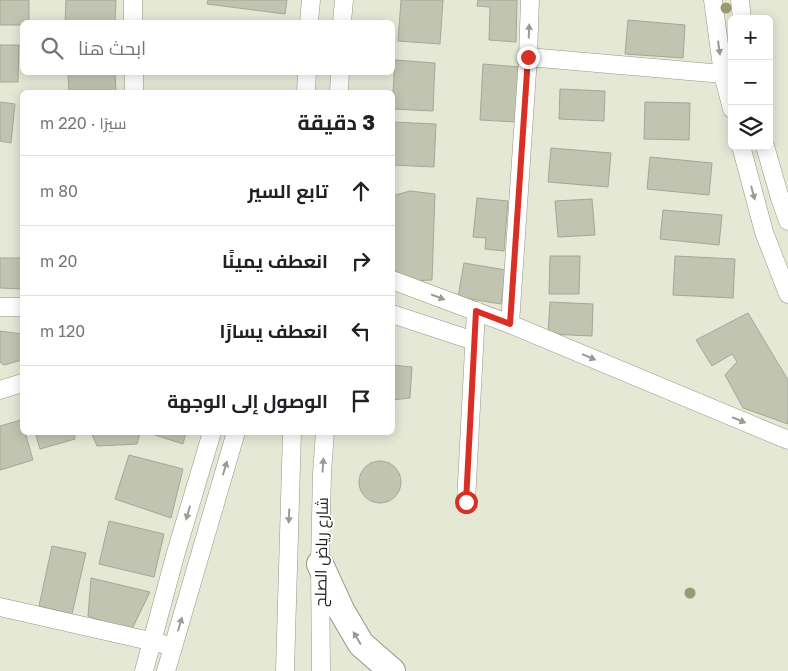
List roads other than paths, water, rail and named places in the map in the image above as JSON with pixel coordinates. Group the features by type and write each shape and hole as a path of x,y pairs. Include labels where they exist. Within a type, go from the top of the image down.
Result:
{"highway":[{"path":"320,564 341,610 361,644 392,671"}],"street":[{"path":"133,0 133,20"},
{"path":"310,20 311,0"},
{"path":"342,20 344,0"},
{"path":"510,324 528,57 530,0"},
{"path":"713,0 723,74 731,105"},
{"path":"740,0 742,15"},
{"path":"528,57 723,74"},
{"path":"134,75 134,90"},
{"path":"306,90 307,75"},
{"path":"339,90 340,75"},
{"path":"742,150 764,232 788,294"},
{"path":"766,150 788,221"},
{"path":"395,281 510,324 788,440"},
{"path":"0,307 20,307"},
{"path":"466,502 476,311"},
{"path":"395,315 474,341"},
{"path":"0,390 20,384"},
{"path":"144,671 211,435"},
{"path":"166,671 235,435"},
{"name":"شارع رياض الصلح","path":"285,671 292,435"},
{"name":"شارع رياض الصلح","path":"320,671 320,564 325,435"},
{"path":"0,607 173,647"}]}
